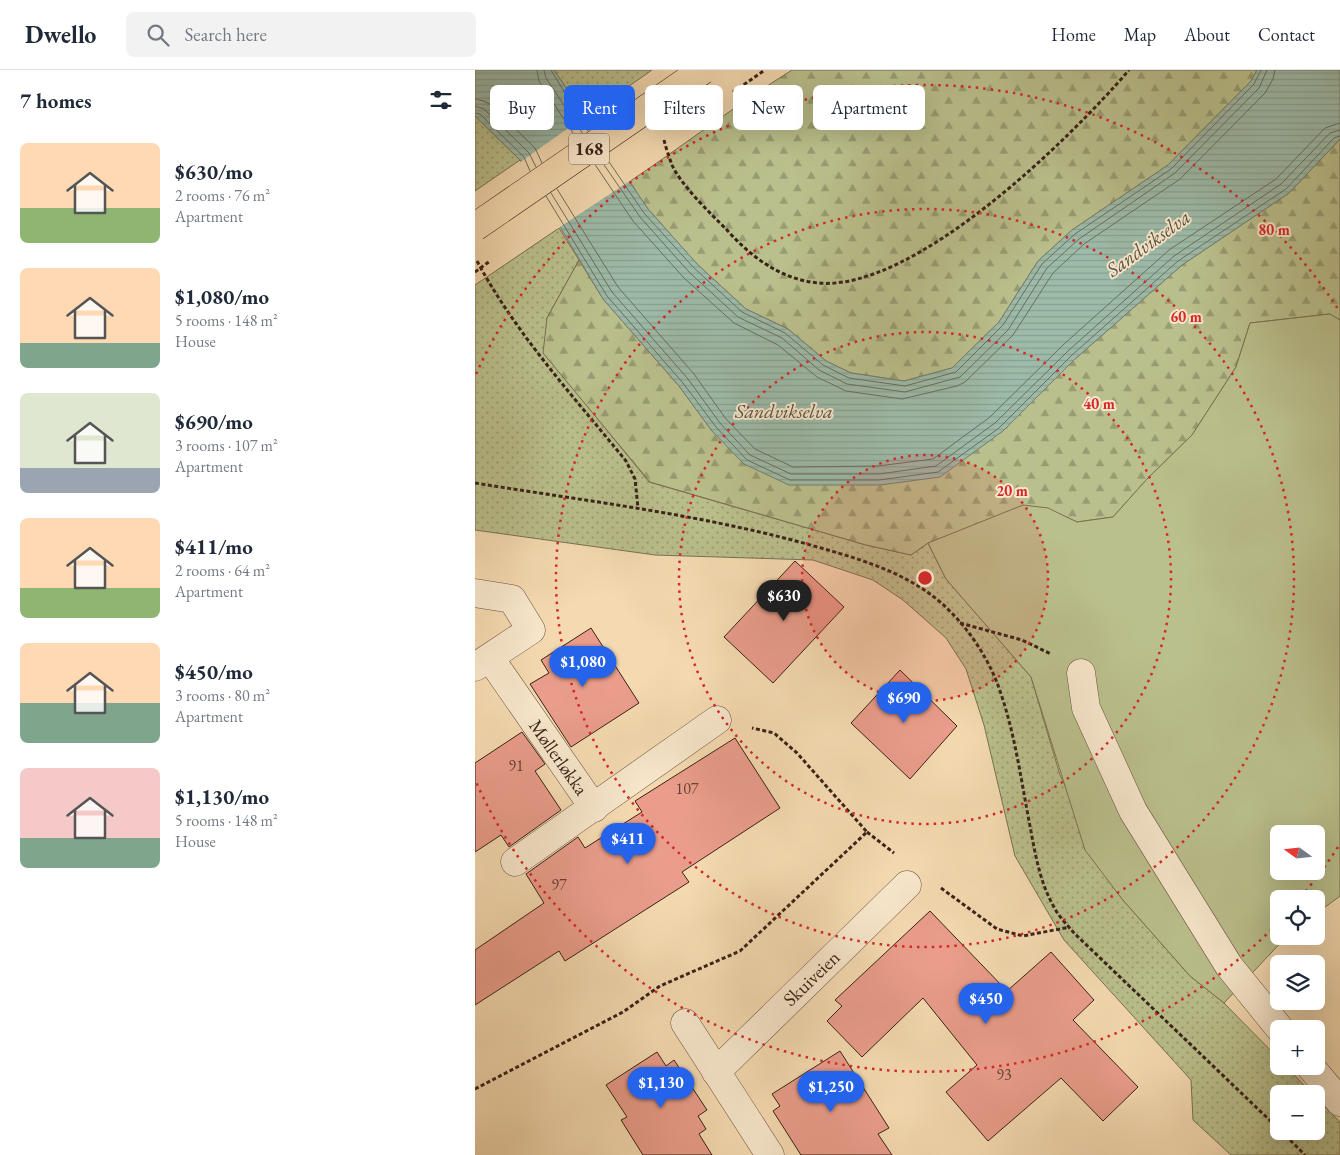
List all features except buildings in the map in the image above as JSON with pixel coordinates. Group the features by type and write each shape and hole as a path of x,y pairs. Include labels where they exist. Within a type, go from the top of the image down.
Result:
{"main road":[{"name":"168","path":"475,227 703,70"}],"lane":[{"name":"Møllerløkka","path":"475,593 512,599 531,630 482,662 593,808"},
{"path":"1081,674 1086,708 1133,811 1229,966 1273,1020"},
{"name":"Møllerløkka","path":"515,862 717,720"},
{"name":"Skuiveien","path":"716,1072 907,885"},
{"path":"685,1023 770,1155"},
{"path":"1318,1075 1340,1102"}],"path":[{"path":"661,132 673,167 700,202 757,260 778,272 796,279 819,283 844,282 866,278 888,270 919,254 949,235 1049,151 1099,104 1129,70"},
{"path":"475,256 490,284 524,336 626,461 635,479 638,508"},
{"path":"475,483 638,508 724,524 849,556 919,586 968,631 985,659 998,686 1010,724 1037,859 1055,908 1070,928 1270,1120"},
{"path":"960,623 1022,640 1047,652 1081,674"},
{"path":"717,720 774,733 797,753 867,832 896,854"},
{"path":"475,1088 623,1012 660,986 740,951 867,832"},
{"path":"939,886 997,929 1023,936 1070,928"},
{"path":"1290,1140 1305,1155"}],"green space":[{"path":"554,70 652,70 631,85 564,85"},
{"path":"792,70 1257,70 1251,81 1168,165 1072,230 1038,261 999,322 952,368 904,381 851,373 826,361 788,329 746,309 697,264 648,209 629,182 704,130 723,130 723,117 733,110 733,130 803,130 803,85 769,85"},
{"path":"475,116 520,160 475,191"},
{"path":"1340,139 1340,320 1329,314 1250,323 1236,367 1192,435 1147,479 1113,517 1077,522 1048,509 928,543 911,555 866,545 650,482 543,353 547,318 579,260 603,299 679,386 712,431 1003,431 1075,359 1182,265 1289,193"},
{"path":"559,228 579,260 547,318 544,353 649,482 866,545 911,555 928,543 946,579 1031,677 1060,775 1122,899 1190,976 1224,1003 1270,1050 1270,1075 1294,1075 1304,1085 1270,1085 1270,1140 1325,1140 1325,1107 1340,1122 1340,1155 1231,1155 1193,1120 1191,1080 1064,940 1015,856 984,725 966,669 946,638 903,600 873,580 813,560 655,555 475,530 475,285"},
{"path":"1330,314 1340,320 1340,896 1325,907 1325,890 1270,890 1270,945 1279,945 1224,1003 1190,976 1122,899 1085,850 1031,677 946,579 928,543 1023,505 1048,508 1077,522 1113,517 1147,479 1192,435 1236,367 1250,323"}],"water":[{"name":"Sandvikselva","path":"475,70 554,70 564,85 564,130 595,130 648,209 697,264 746,309 788,329 826,361 851,373 904,381 952,368 999,322 1038,261 1072,230 1168,165 1251,81 1257,70 1340,70 1340,139 1289,193 1182,265 1075,359 1003,431 940,477 880,485 789,485 744,464 712,431 679,386 603,299 520,160 475,116"}],"pier":[{"path":"566,130 597,130 631,180 557,229 519,163"}]}
